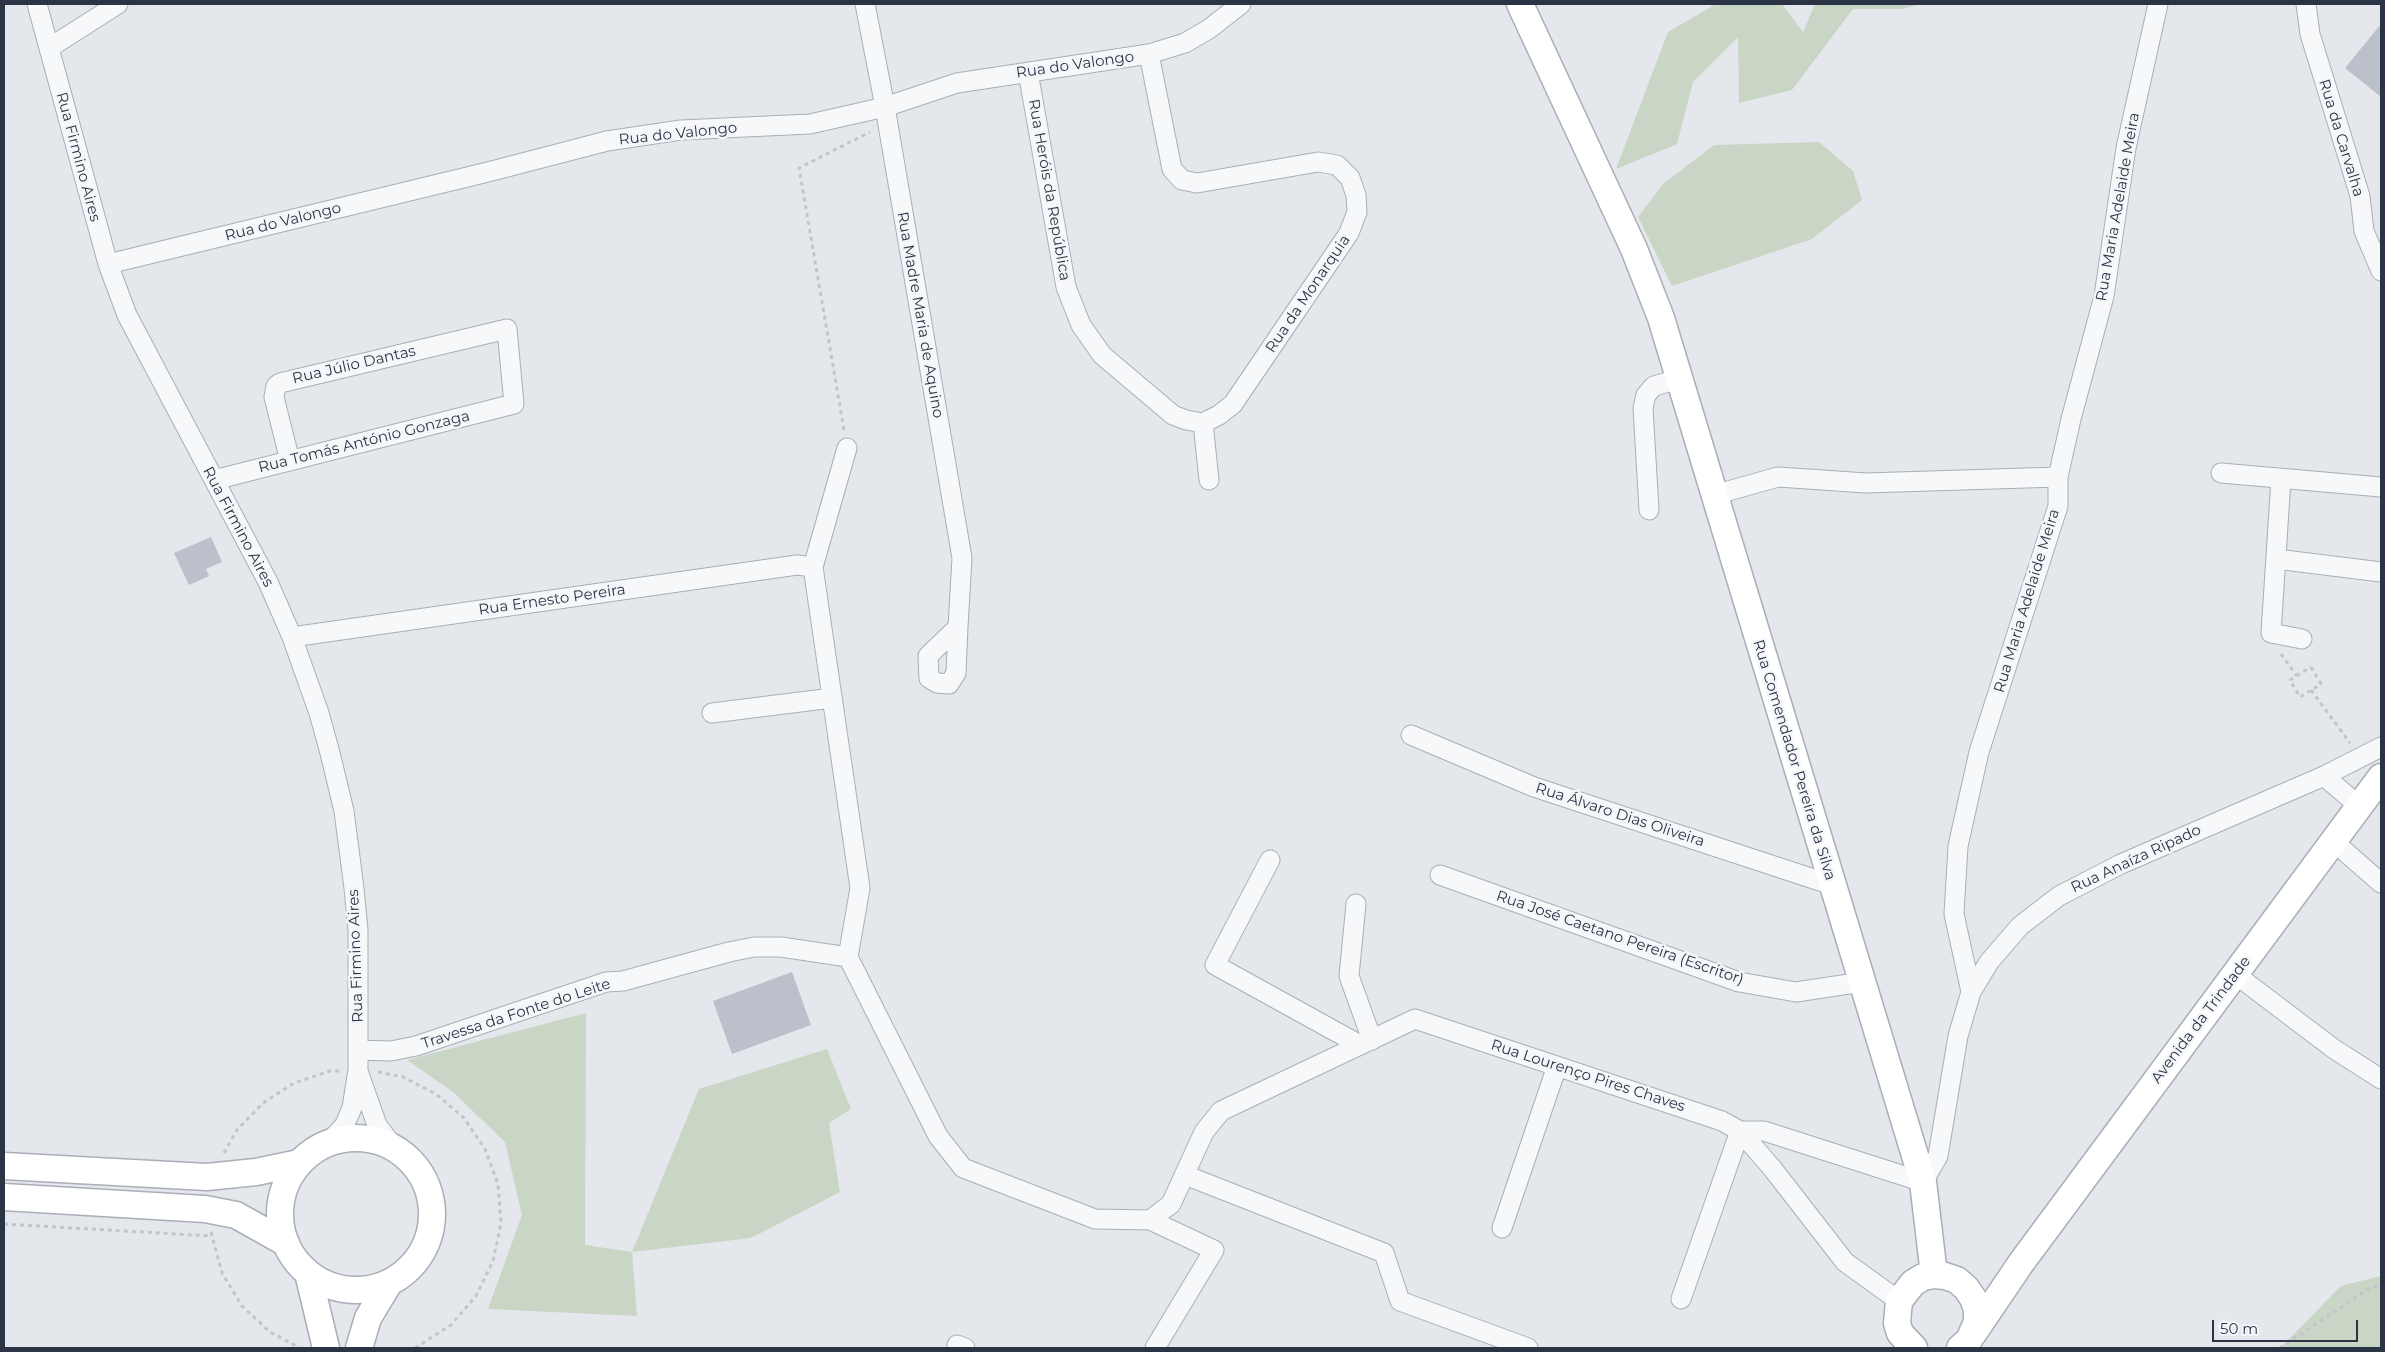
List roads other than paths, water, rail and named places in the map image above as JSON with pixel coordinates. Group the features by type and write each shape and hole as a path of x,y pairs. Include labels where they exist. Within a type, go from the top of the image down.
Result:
{"main road":[{"name":"Rua Comendador Pereira da Silva","path":"1520,4 1561,88 1634,250 1661,318 1923,1182 1945,1278"},
{"name":"Avenida da Trindade","path":"1967,1344 2021,1263 2381,777"},
{"path":"350,1138 373,1140 395,1149 414,1164 426,1184 432,1206 431,1230 423,1252 408,1270 389,1283 368,1290 347,1290 326,1284 308,1273 295,1259 286,1243 280,1222 281,1201 288,1181 300,1163 312,1152 327,1144 350,1138"},
{"path":"4,1166 207,1177 256,1172 300,1163"},
{"path":"4,1197 205,1208 236,1215 286,1243"},
{"path":"1909,1346 1897,1323 1899,1301 1913,1283 1923,1277 1988,1278 2021,1263"},
{"path":"308,1273 326,1348"},
{"path":"1945,1278 1966,1288 1973,1298 1977,1310 1977,1322 1967,1344"},
{"path":"359,1348 368,1318 389,1283"}],"street":[{"name":"Rua Firmino Aires","path":"37,4 108,264 128,315 268,582 292,637 319,713 344,811 358,930 358,1070"},
{"path":"49,48 118,4"},
{"name":"Rua Madre Maria de Aquino","path":"865,4 885,108 962,558 958,627"},
{"name":"Rua do Valongo","path":"108,264 607,141 681,130 810,124 885,108 957,83 1149,54 1185,43 1209,29 1241,4"},
{"name":"Rua Maria Adelaide Meira","path":"1970,992 1954,914 1958,846 1979,752 2058,506 2058,477 2071,419 2104,296 2126,148 2158,4"},
{"name":"Rua da Carvalha","path":"2306,4 2310,34 2360,196 2364,231 2381,271"},
{"name":"Rua da Monarquia","path":"1149,54 1172,169 1182,180 1197,183 1318,162 1337,165 1350,178 1356,195 1357,212 1349,233 1233,404 1219,416 1204,423"},
{"name":"Rua Heróis da República","path":"1028,72 1066,286 1081,325 1102,355 1173,415 1186,420 1204,423"},
{"name":"Rua Júlio Dantas","path":"290,461 274,397 276,386 280,383 507,329 514,404"},
{"path":"1649,510 1643,408 1646,395 1654,386 1679,379"},
{"name":"Rua Tomás António Gonzaga","path":"214,480 514,404"},
{"path":"1204,423 1209,480"},
{"path":"847,448 813,567 860,888 848,957 938,1136 963,1168 1095,1219 1150,1220 1214,1250 1155,1348"},
{"path":"2221,473 2381,487"},
{"path":"1714,495 1778,477 1866,483 2058,477"},
{"path":"2281,478 2271,634 2302,639"},
{"path":"2276,559 2381,572"},
{"name":"Rua Ernesto Pereira","path":"292,637 797,565 813,567"},
{"path":"712,713 832,698"},
{"name":"Rua Álvaro Dias Oliveira","path":"1411,735 1534,787 1832,885"},
{"name":"Rua Anaíza Ripado","path":"1923,1182 1938,1156 1958,1036 1970,992 1989,962 2020,926 2059,896 2121,864 2324,776 2381,747"},
{"path":"2324,776 2359,806"},
{"path":"2334,841 2381,883"},
{"path":"1270,860 1215,965 1366,1042"},
{"name":"Rua José Caetano Pereira (Escritor)","path":"1440,875 1739,982 1796,992 1862,982"},
{"path":"1356,904 1349,976 1366,1042"},
{"name":"Travessa da Fonte do Leite","path":"358,1050 391,1051 416,1046 606,982 623,981 738,950 754,947 781,947 848,957"},
{"path":"2235,974 2334,1049 2381,1079"},
{"name":"Rua Lourenço Pires Chaves","path":"1185,1175 1204,1132 1222,1111 1415,1019 1722,1120 1740,1131 1772,1168 1845,1262 1899,1301"},
{"path":"1502,1228 1557,1066"},
{"path":"327,1144 344,1126 352,1108 358,1070"},
{"path":"358,1070 377,1125 395,1149"},
{"path":"1681,1299 1740,1131 1764,1131 1923,1182"},
{"path":"1150,1220 1171,1204 1185,1175 1384,1253 1400,1300 1528,1348"}]}
